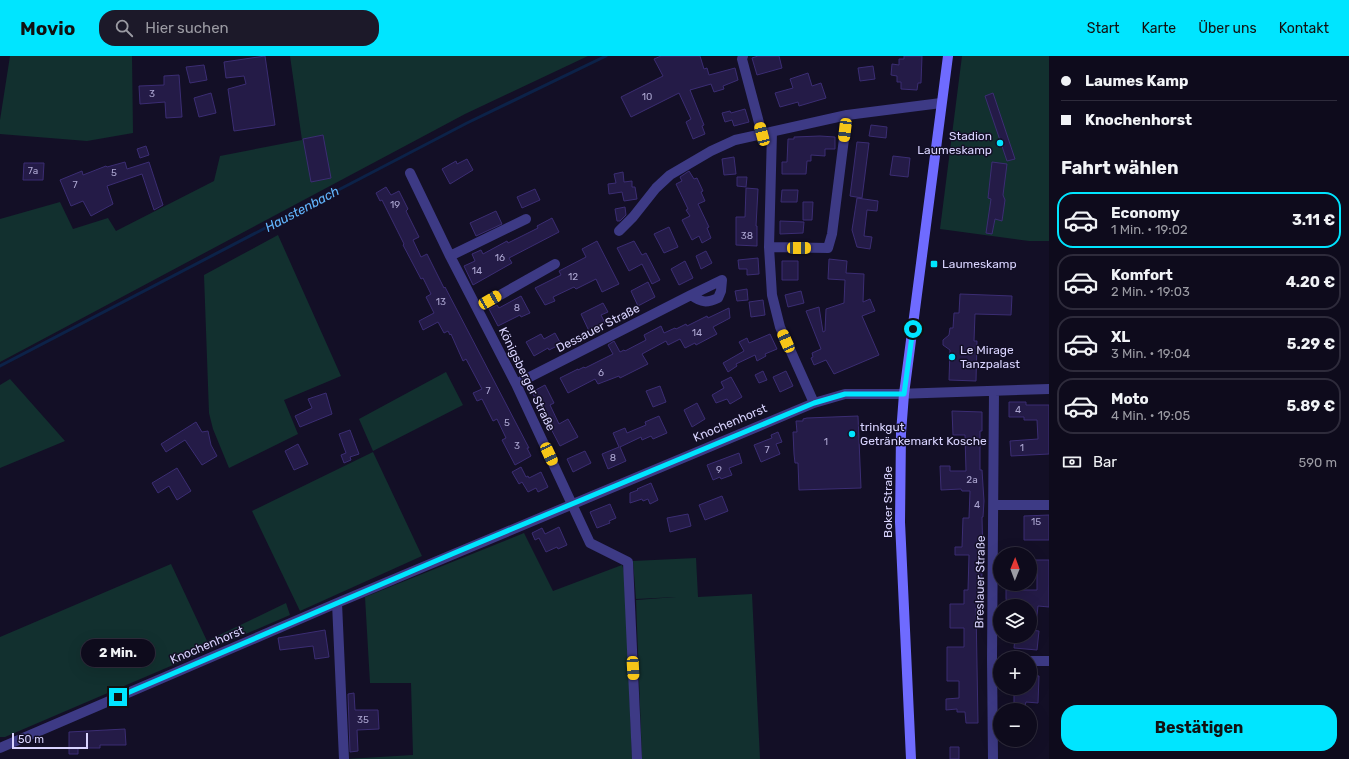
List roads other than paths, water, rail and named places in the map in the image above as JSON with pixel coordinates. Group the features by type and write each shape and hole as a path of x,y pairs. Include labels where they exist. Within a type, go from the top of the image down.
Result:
{"main road":[{"name":"Boker Straße","path":"911,759 900,522 901,433 904,394 948,56"}],"street":[{"path":"743,56 742,59 767,133 769,247 772,295 780,327 814,403"},
{"path":"619,231 633,218 656,188 670,175 711,151 735,140 847,115 942,102"},
{"path":"769,247 828,248 832,234 847,115"},
{"name":"Königsberger Straße","path":"410,173 450,256 516,384 572,504"},
{"path":"450,256 526,219"},
{"path":"477,308 555,264"},
{"name":"Dessauer Straße","path":"516,384 692,295"},
{"name":"Knochenhorst","path":"0,748 336,603 814,403 845,394 1049,390"},
{"name":"Breslauer Straße","path":"994,391 996,651"},
{"path":"572,504 590,543 628,562 636,759"},
{"path":"994,505 1049,505"},
{"path":"336,603 344,759"},
{"path":"1037,661 1049,662"},
{"name":"Breslauer Straße","path":"993,759 995,695"}],"waterway":[{"name":"Haustenbach","path":"0,366 467,123 606,56"}],"place":[{"name":"Stadion Laumeskamp","path":"1000,143"},
{"name":"Laumeskamp","path":"934,264"},
{"name":"Le Mirage Tanzpalast","path":"952,357"},
{"name":"trinkgut Getränkemarkt Kosche","path":"852,434"}]}
